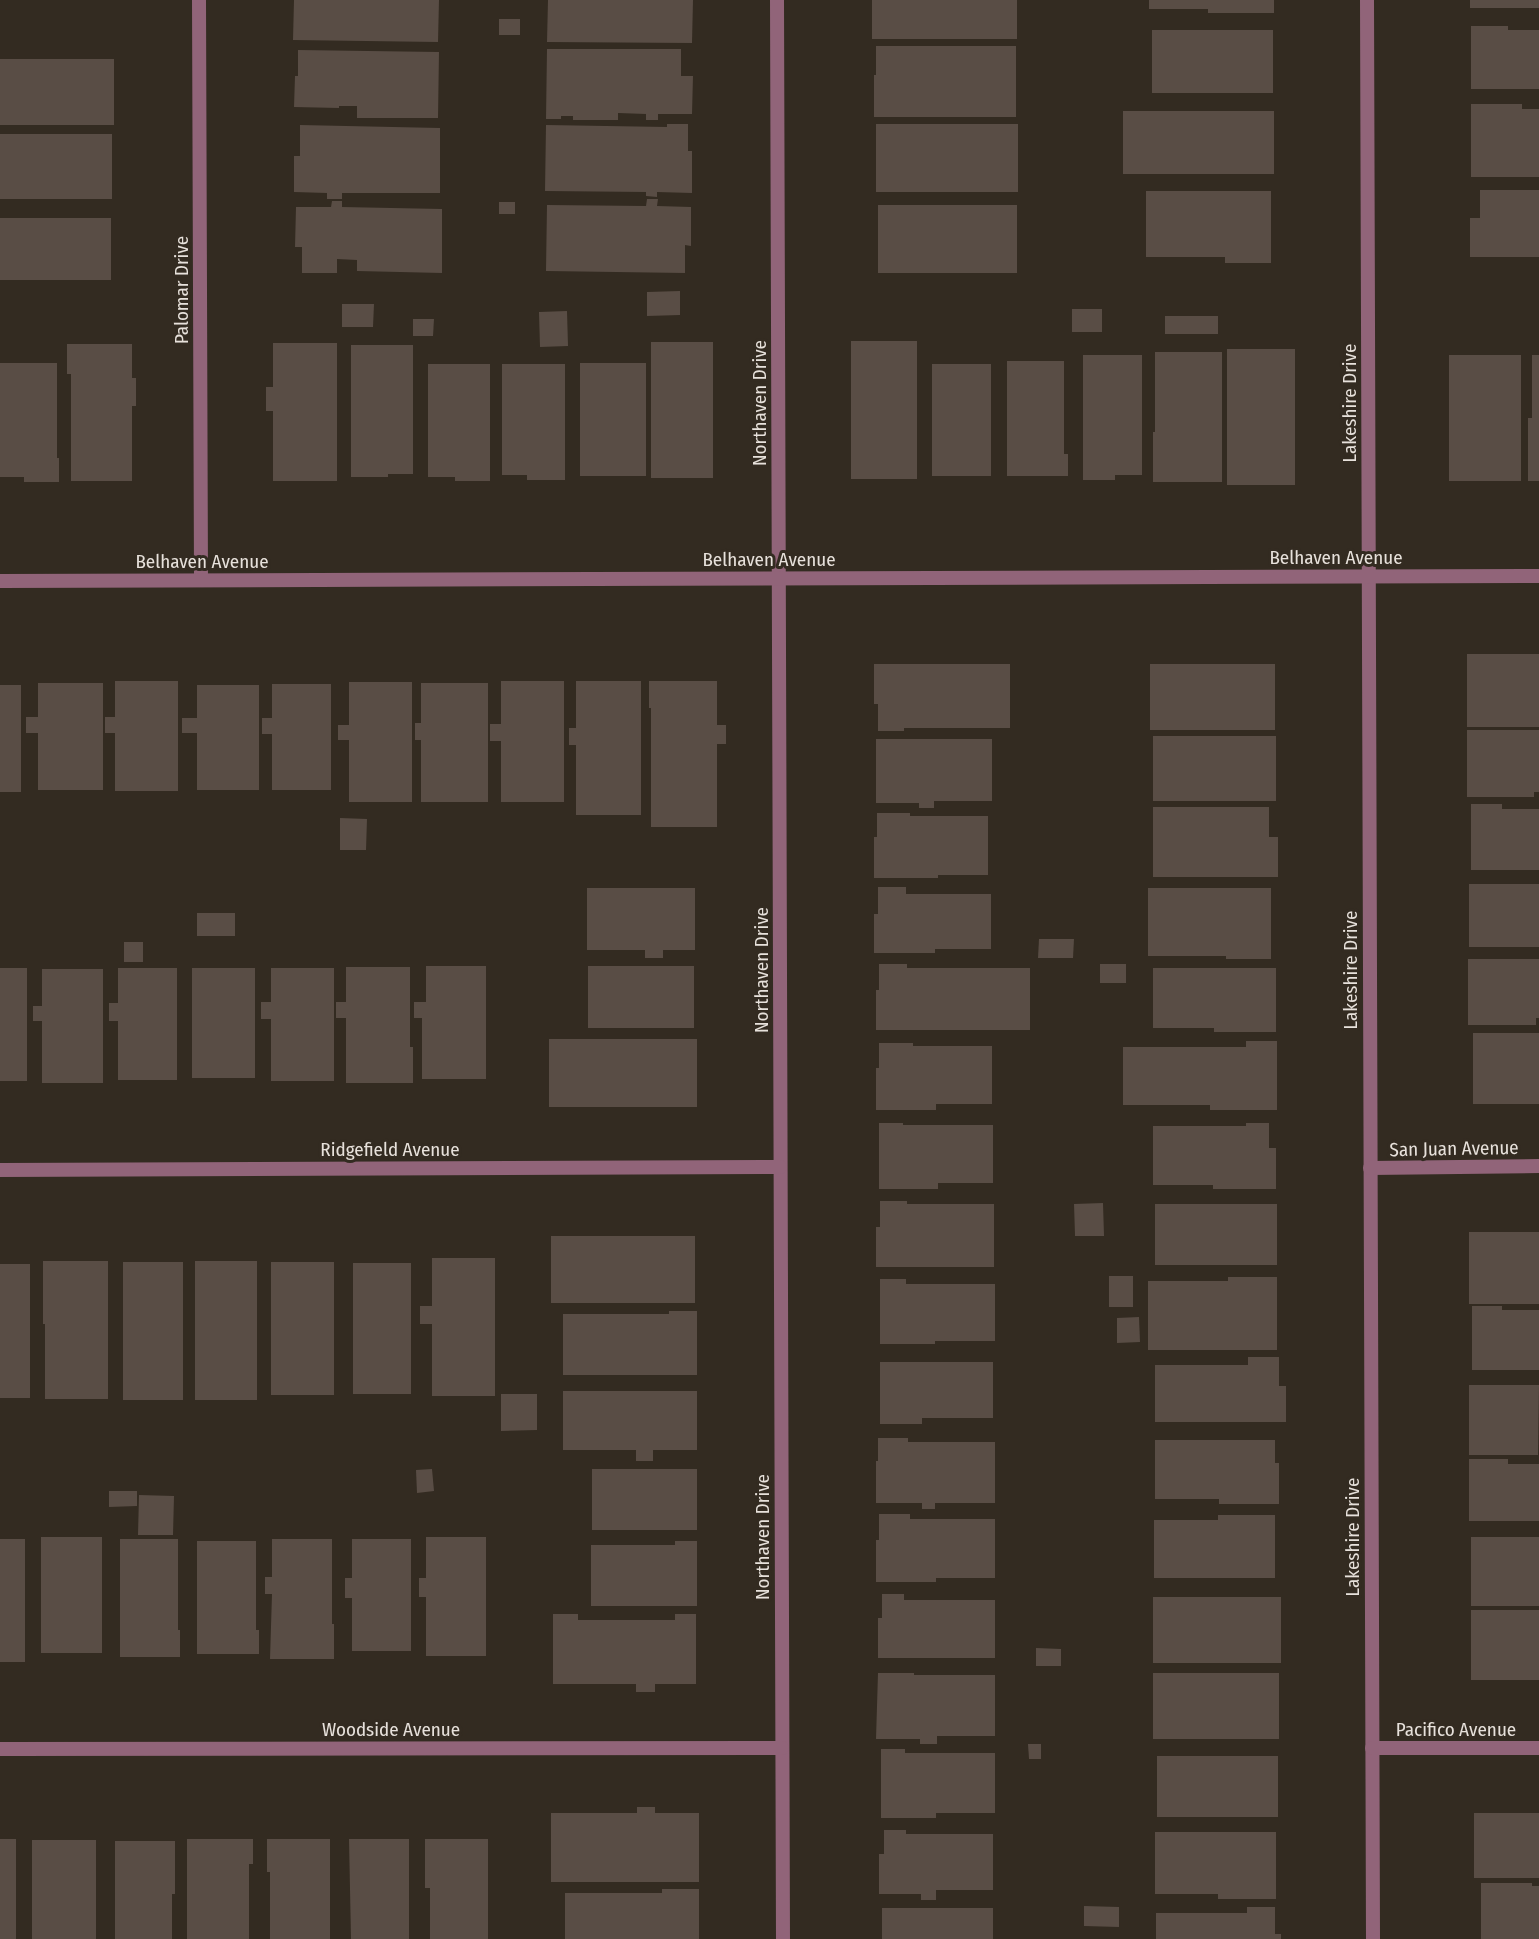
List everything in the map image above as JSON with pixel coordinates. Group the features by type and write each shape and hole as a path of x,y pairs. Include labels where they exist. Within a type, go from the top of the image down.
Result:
{"street":[{"name":"Palomar Drive","path":"199,0 201,580"},
{"name":"Northaven Drive","path":"777,0 783,1939"},
{"name":"Lakeshire Drive","path":"1367,0 1373,1939"},
{"name":"Belhaven Avenue","path":"0,581 1539,576"},
{"name":"San Juan Avenue","path":"1370,1168 1539,1166"},
{"name":"Ridgefield Avenue","path":"0,1170 780,1167"},
{"name":"Woodside Avenue","path":"0,1749 782,1748"},
{"name":"Pacifico Avenue","path":"1372,1748 1539,1748"}],"building":[{"path":"294,0 439,0 438,42 293,40"},
{"path":"548,0 693,0 692,43 547,42"},
{"path":"872,0 1017,0 1017,39 872,39"},
{"path":"1149,0 1274,0 1274,13 1208,13 1208,9 1149,9"},
{"path":"1470,0 1539,0 1539,8 1470,8"},
{"path":"499,19 520,19 520,35 499,35"},
{"path":"1471,26 1508,26 1508,30 1539,30 1539,89 1471,89"},
{"path":"1152,30 1273,30 1273,93 1152,93"},
{"path":"876,46 1016,46 1016,117 874,117"},
{"path":"547,49 681,49 681,76 693,76 692,114 658,114 658,120 646,120 646,114 618,113 618,120 573,120 573,116 546,119"},
{"path":"298,50 439,52 438,118 357,118 357,106 294,107"},
{"path":"0,59 114,59 114,125 0,125"},
{"path":"1471,104 1522,104 1522,109 1539,109 1539,177 1471,177"},
{"path":"1123,111 1274,111 1274,174 1123,174"},
{"path":"667,124 688,124 688,151 692,151 692,193 657,192 657,197 646,196 646,192 545,191 546,125 667,127"},
{"path":"876,124 1018,124 1018,192 876,192"},
{"path":"300,125 440,128 440,193 342,193 342,199 327,199 327,193 294,192 294,156 300,156"},
{"path":"0,134 112,134 112,199 0,199"},
{"path":"1480,190 1539,190 1539,257 1470,257 1470,218 1480,218"},
{"path":"1146,191 1271,191 1271,263 1225,263 1225,257 1146,257"},
{"path":"647,199 658,199 657,206 691,207 691,246 685,245 685,273 546,271 547,205 646,206"},
{"path":"332,201 342,201 342,207 442,209 442,273 357,271 357,260 337,259 337,273 302,273 302,247 295,247 296,207 331,207"},
{"path":"499,202 515,202 515,214 499,214"},
{"path":"878,205 1017,205 1017,273 878,273"},
{"path":"0,218 111,218 111,280 0,280"},
{"path":"680,291 680,315 647,316 647,292"},
{"path":"342,304 374,304 373,327 342,327"},
{"path":"1072,309 1102,309 1102,332 1072,332"},
{"path":"567,311 568,346 540,347 539,312"},
{"path":"1165,316 1218,316 1218,334 1165,334"},
{"path":"413,319 434,319 433,336 413,336"},
{"path":"851,341 917,341 917,479 851,479"},
{"path":"651,342 713,342 713,478 651,478"},
{"path":"273,343 337,343 337,481 273,481 273,411 266,411 266,387 273,387"},
{"path":"67,344 132,344 132,378 136,378 136,406 132,406 132,481 71,481 71,374 67,374"},
{"path":"351,345 413,345 413,474 351,477"},
{"path":"1227,349 1295,349 1295,485 1227,485"},
{"path":"1155,352 1222,352 1222,482 1153,482"},
{"path":"1083,355 1142,355 1142,475 1115,475 1115,480 1083,480"},
{"path":"1449,355 1521,355 1521,481 1449,481"},
{"path":"1532,355 1539,355 1539,481 1528,481"},
{"path":"1007,361 1064,361 1064,454 1068,454 1068,476 1007,476"},
{"path":"0,363 57,363 59,482 24,482 24,477 0,477"},
{"path":"580,363 646,363 646,476 580,476"},
{"path":"428,364 490,364 490,481 455,481 455,477 428,477"},
{"path":"502,364 565,364 565,480 527,480 527,475 502,475"},
{"path":"932,364 991,364 991,476 932,476"},
{"path":"1467,654 1539,654 1539,727 1467,727"},
{"path":"874,664 1010,664 1010,728 904,728 904,731 878,731 878,704 874,704"},
{"path":"1150,664 1275,664 1275,730 1150,730"},
{"path":"115,681 178,681 178,791 115,791 115,733 105,733 105,717 115,717"},
{"path":"501,681 564,681 564,802 501,802 501,741 490,741 490,724 501,724"},
{"path":"576,681 641,681 641,815 576,815 576,745 569,745 569,728 576,728"},
{"path":"649,681 717,681 717,725 726,725 726,744 717,744 717,827 651,827"},
{"path":"349,682 412,682 412,802 349,802 349,740 338,740 338,725 349,725"},
{"path":"38,683 103,683 103,790 38,790 38,733 26,733 26,717 38,717"},
{"path":"421,683 488,683 488,802 421,802 421,740 415,740 415,723 421,723"},
{"path":"272,684 331,684 331,790 272,790 272,734 262,734 262,718 272,718"},
{"path":"0,685 21,685 21,792 0,792"},
{"path":"197,685 259,685 259,790 197,790 197,733 182,733 182,718 197,718"},
{"path":"1467,730 1539,730 1539,792 1534,792 1534,797 1467,797"},
{"path":"1153,736 1276,736 1276,801 1153,801"},
{"path":"876,739 992,739 992,801 934,801 934,808 919,808 919,803 876,803"},
{"path":"1471,804 1502,804 1502,809 1539,809 1539,870 1471,870"},
{"path":"1153,807 1269,807 1269,837 1278,837 1278,877 1153,877"},
{"path":"877,813 910,813 910,816 988,816 988,875 874,878"},
{"path":"340,818 367,819 366,850 340,850"},
{"path":"1469,884 1539,884 1539,947 1469,947"},
{"path":"878,887 906,887 906,894 991,894 991,949 874,953 874,914 878,914"},
{"path":"587,888 695,888 695,950 663,950 663,958 645,958 645,950 587,950"},
{"path":"1148,888 1271,888 1271,959 1148,956"},
{"path":"197,913 235,913 235,936 197,936"},
{"path":"1039,939 1074,939 1073,958 1038,958"},
{"path":"124,942 143,942 143,962 124,962"},
{"path":"1468,959 1539,959 1539,1018 1536,1018 1536,1025 1468,1025"},
{"path":"879,964 907,964 907,968 1030,968 1030,1030 876,1030"},
{"path":"1100,964 1126,964 1126,983 1100,983"},
{"path":"426,966 486,966 486,1079 422,1079 422,1018 414,1018 414,1002 426,1002"},
{"path":"588,966 694,966 694,1028 588,1028"},
{"path":"346,967 410,967 413,1083 346,1083 346,1018 336,1018 336,1002 346,1002"},
{"path":"0,968 27,968 27,1081 0,1081"},
{"path":"118,968 177,968 177,1080 118,1080 118,1021 109,1021 109,1003 118,1003"},
{"path":"192,968 255,968 255,1078 192,1078"},
{"path":"271,968 334,968 334,1081 271,1081 271,1019 261,1019 261,1002 271,1002"},
{"path":"1153,968 1276,968 1276,1032 1153,1028"},
{"path":"42,969 103,969 103,1083 42,1083 42,1021 33,1021 33,1006 42,1006"},
{"path":"1473,1033 1539,1033 1539,1104 1473,1104"},
{"path":"549,1039 697,1039 697,1107 549,1107"},
{"path":"1246,1041 1277,1041 1277,1110 1210,1110 1210,1105 1123,1105 1123,1047 1246,1047"},
{"path":"879,1043 992,1046 992,1104 936,1104 936,1110 876,1110"},
{"path":"879,1123 993,1125 993,1183 938,1183 938,1189 879,1189"},
{"path":"1246,1123 1269,1123 1269,1148 1276,1148 1276,1189 1153,1185 1153,1126 1246,1126"},
{"path":"880,1201 907,1201 907,1204 994,1204 994,1267 876,1267 876,1227 880,1227"},
{"path":"1103,1203 1104,1236 1075,1236 1074,1204"},
{"path":"1155,1204 1277,1204 1277,1265 1155,1265"},
{"path":"1469,1232 1539,1232 1539,1304 1469,1304"},
{"path":"551,1236 695,1236 695,1303 551,1303"},
{"path":"432,1258 495,1258 495,1396 432,1396 432,1324 420,1324 420,1306 432,1306"},
{"path":"43,1261 108,1261 108,1399 45,1399"},
{"path":"195,1261 257,1261 257,1400 195,1400"},
{"path":"123,1262 183,1262 183,1400 123,1400"},
{"path":"271,1262 334,1262 334,1395 271,1395"},
{"path":"353,1263 411,1263 411,1394 353,1394"},
{"path":"0,1264 30,1264 30,1398 0,1398"},
{"path":"1109,1276 1133,1276 1133,1307 1109,1307"},
{"path":"1228,1277 1277,1277 1277,1350 1148,1350 1148,1281 1228,1281"},
{"path":"880,1279 906,1279 906,1284 995,1284 995,1341 880,1344"},
{"path":"1472,1306 1502,1306 1502,1310 1539,1310 1539,1370 1472,1370"},
{"path":"669,1311 697,1311 697,1375 563,1375 563,1314 669,1314"},
{"path":"1139,1317 1140,1342 1117,1343 1117,1318"},
{"path":"1248,1357 1279,1357 1279,1386 1286,1386 1286,1422 1155,1422 1155,1365 1248,1365"},
{"path":"880,1362 993,1362 993,1418 922,1418 922,1424 880,1424"},
{"path":"1469,1385 1539,1385 1538,1455 1469,1455"},
{"path":"563,1391 697,1391 697,1450 653,1450 653,1461 636,1461 636,1450 563,1450"},
{"path":"501,1394 537,1394 537,1430 501,1431"},
{"path":"878,1438 908,1438 908,1442 995,1442 995,1503 935,1503 935,1509 922,1509 922,1503 876,1503"},
{"path":"1155,1440 1275,1440 1275,1463 1279,1463 1279,1504 1219,1504 1219,1499 1155,1499"},
{"path":"1469,1459 1508,1459 1508,1464 1539,1464 1539,1521 1469,1521"},
{"path":"432,1469 434,1491 417,1493 416,1470"},
{"path":"592,1469 697,1469 697,1530 592,1530"},
{"path":"109,1491 137,1491 137,1506 109,1507"},
{"path":"139,1495 174,1496 173,1535 138,1535"},
{"path":"879,1514 910,1514 910,1519 995,1519 995,1578 876,1582"},
{"path":"1218,1515 1275,1515 1275,1578 1154,1578 1154,1520 1218,1520"},
{"path":"41,1537 102,1537 102,1653 41,1653"},
{"path":"426,1537 486,1537 486,1656 426,1656 426,1597 419,1597 419,1578 426,1578"},
{"path":"1471,1537 1539,1537 1539,1606 1471,1606"},
{"path":"0,1539 25,1539 25,1662 0,1662"},
{"path":"120,1539 178,1539 180,1657 120,1657"},
{"path":"272,1539 332,1539 334,1659 270,1659 272,1594 265,1594 265,1577 272,1577"},
{"path":"352,1539 411,1539 411,1651 352,1651 352,1598 345,1598 345,1578 352,1578"},
{"path":"197,1541 256,1541 256,1630 259,1630 259,1654 197,1654"},
{"path":"675,1541 697,1541 697,1606 591,1606 591,1545 675,1545"},
{"path":"882,1594 904,1594 904,1600 995,1600 995,1658 878,1658 878,1618 882,1618"},
{"path":"1153,1597 1281,1597 1281,1663 1153,1663"},
{"path":"1471,1610 1539,1610 1539,1680 1471,1680"},
{"path":"553,1614 578,1614 578,1620 675,1620 675,1614 696,1614 696,1684 655,1684 655,1692 636,1692 636,1684 553,1684"},
{"path":"1036,1648 1061,1649 1061,1666 1036,1666"},
{"path":"878,1673 995,1675 995,1736 937,1736 937,1744 920,1744 920,1739 876,1739"},
{"path":"1153,1673 1279,1673 1279,1739 1153,1739"},
{"path":"1028,1744 1041,1744 1041,1759 1029,1759"},
{"path":"881,1749 905,1749 905,1753 995,1753 995,1813 936,1813 936,1818 881,1818"},
{"path":"1157,1756 1278,1756 1278,1817 1157,1817"},
{"path":"637,1807 655,1807 655,1813 699,1813 699,1882 551,1882 551,1813 637,1813"},
{"path":"1474,1813 1539,1813 1539,1878 1474,1878"},
{"path":"884,1830 906,1830 906,1834 993,1834 993,1890 936,1890 936,1900 921,1900 921,1894 879,1894 879,1854 884,1854"},
{"path":"1155,1832 1276,1832 1276,1899 1218,1899 1218,1894 1155,1894"},
{"path":"0,1839 16,1839 16,1939 0,1939"},
{"path":"187,1839 253,1839 253,1864 249,1864 249,1939 187,1939"},
{"path":"267,1839 330,1839 330,1939 270,1939"},
{"path":"349,1839 409,1839 409,1939 351,1939"},
{"path":"425,1839 488,1839 488,1939 430,1939 430,1888 425,1888"},
{"path":"32,1840 96,1840 96,1939 32,1939"},
{"path":"115,1841 175,1841 172,1939 115,1939"},
{"path":"1481,1883 1532,1883 1532,1886 1539,1886 1539,1939 1481,1939"},
{"path":"662,1889 699,1889 699,1939 565,1939 565,1893 662,1893"},
{"path":"1084,1906 1119,1907 1119,1927 1084,1926"},
{"path":"1247,1907 1275,1907 1275,1934 1281,1934 1281,1939 1156,1939 1156,1913 1247,1913"},
{"path":"882,1908 993,1908 993,1939 882,1939"}]}
